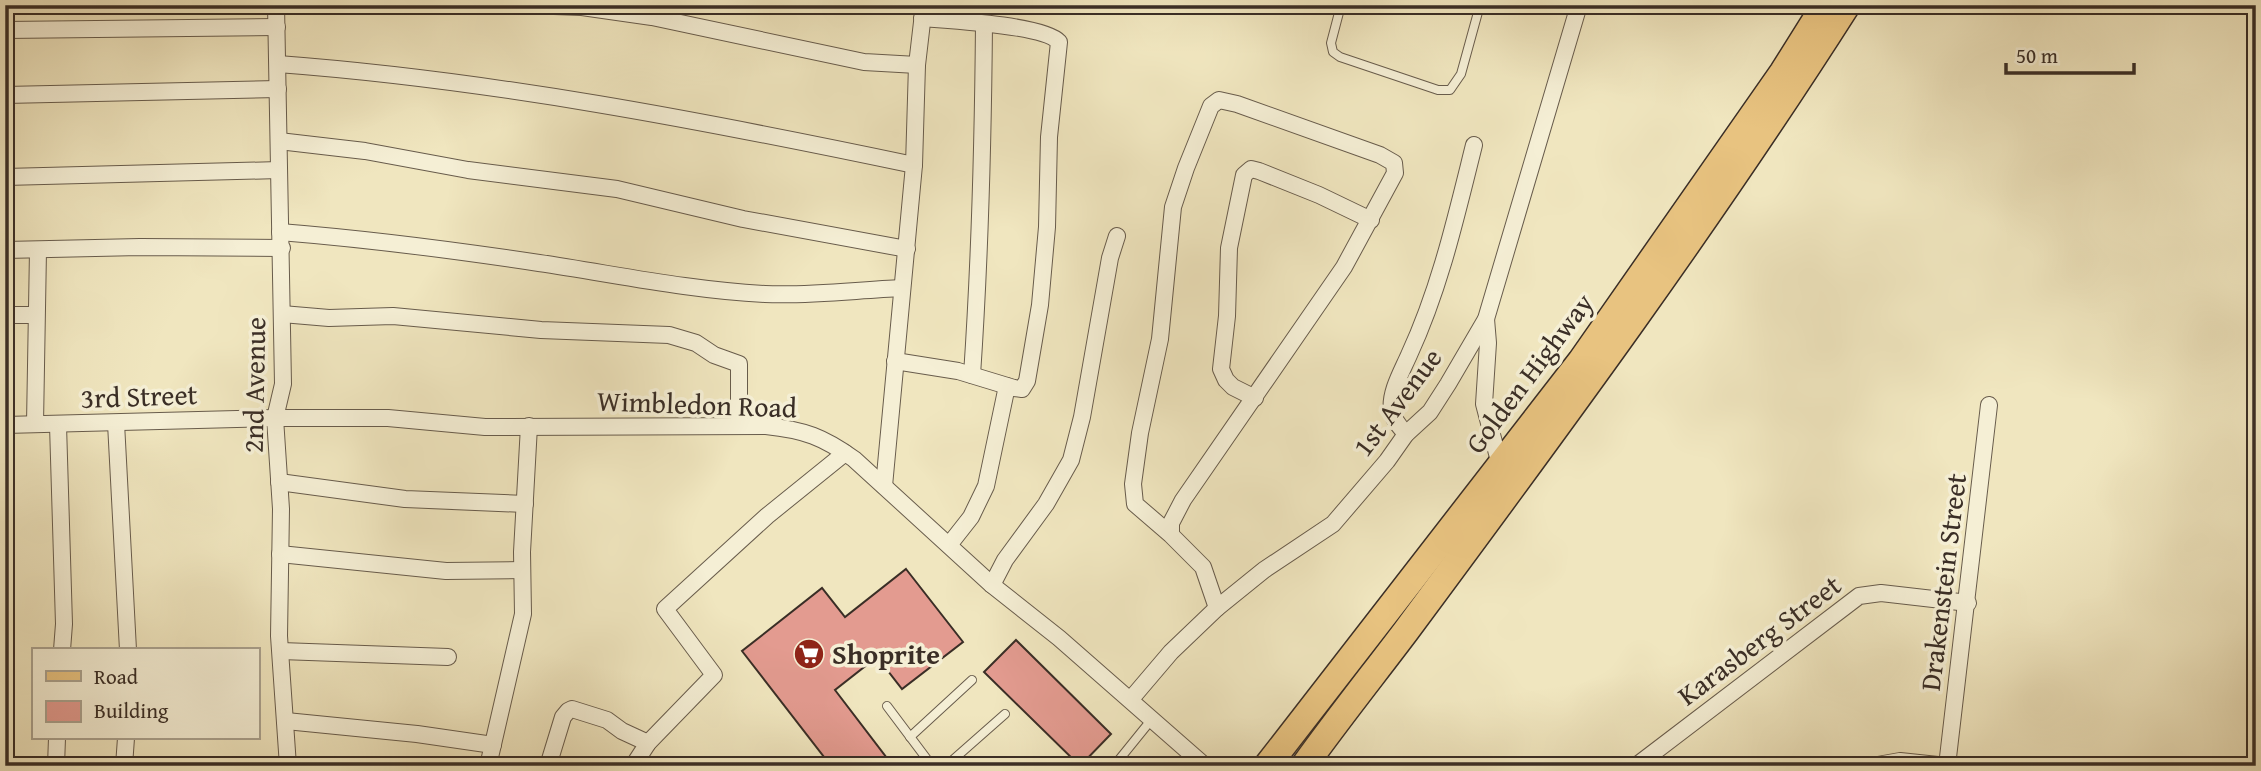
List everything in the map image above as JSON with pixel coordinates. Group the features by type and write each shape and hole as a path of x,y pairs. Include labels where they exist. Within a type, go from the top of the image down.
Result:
{"main road":[{"name":"Golden Highway","path":"1267,766 1581,361 1783,72 1825,5"},
{"name":"Golden Highway","path":"1304,766 1666,274 1798,82 1847,5"}],"street":[{"name":"2nd Avenue","path":"276,5 283,384 275,418 279,482 281,652 288,766"},
{"path":"526,5 582,7 652,17 864,62 917,65"},
{"name":"1st Avenue","path":"1131,699 1171,652 1217,608 1264,570 1333,524 1387,461 1406,434 1430,412 1486,319 1579,5"},
{"path":"884,486 895,361 902,288 907,249 914,165 917,65 923,11 1040,32 1056,38 1059,42 1049,136 1047,227 1040,305 1027,381 1022,389 972,375 895,361"},
{"path":"972,375 982,191 984,24"},
{"path":"5,30 277,27"},
{"path":"278,64 470,85 649,111 914,165"},
{"path":"5,95 278,89"},
{"path":"1171,536 1171,523 1183,500 1344,267 1394,177 1394,163 1380,155 1219,100 1213,103 1173,208 1160,339 1140,433 1133,484 1135,504 1203,566 1217,608"},
{"path":"278,141 365,151 468,170 617,189 743,219 907,249"},
{"path":"1406,434 1392,411 1393,399 1399,377 1443,271 1474,145"},
{"path":"1255,398 1233,387 1221,369 1227,316 1229,248 1244,176 1251,169 1259,171 1371,220"},
{"path":"5,177 279,170"},
{"path":"992,585 1005,560 1046,504 1070,460 1082,417 1110,258 1117,236"},
{"path":"5,250 281,240 443,250 640,280 763,294 806,295 902,288"},
{"path":"35,424 38,250"},
{"path":"282,314 329,318 393,316 541,330 670,335 740,364 739,426"},
{"path":"5,315 36,315"},
{"path":"1486,319 1488,343 1484,404 1500,465"},
{"path":"949,545 971,517 986,486 1007,386"},
{"name":"Drakenstein Street","path":"1947,766 1989,405"},
{"name":"Wimbledon Road","path":"275,418 388,418 485,426 766,426 806,433 830,442 845,453 992,585 1131,699 1205,766"},
{"name":"3rd Street","path":"5,425 275,418"},
{"path":"116,424 128,648"},
{"path":"58,425 64,624 62,648"},
{"path":"491,765 493,745 523,614 524,504 529,426"},
{"path":"633,766 648,743 715,675 665,610 767,516 845,453"},
{"path":"279,482 405,499 524,504"},
{"path":"280,554 446,570 522,570"},
{"name":"Karasberg Street","path":"1636,766 1859,596 1881,593 1968,603"},
{"path":"281,652 448,657"},
{"path":"548,766 563,717 572,709 607,720 622,731 648,743"},
{"path":"286,721 417,734 493,745"},
{"path":"56,766 57,740"},
{"path":"124,766 127,740"},
{"path":"1872,766 1900,761 1947,766"}],"lane":[{"path":"1341,5 1331,43 1333,52 1340,57 1438,90 1450,90 1461,74 1480,5"},
{"path":"910,737 972,680"},
{"path":"887,706 932,766"},
{"path":"946,766 1004,714"},
{"path":"1114,766 1152,719"}],"building":[{"path":"906,569 963,642 902,689 877,657 835,690 893,766 831,766 742,651 822,588 845,617"},
{"path":"1016,640 1111,734 1080,766 984,672"}],"place":[{"name":"Shoprite","path":"809,654"}]}
